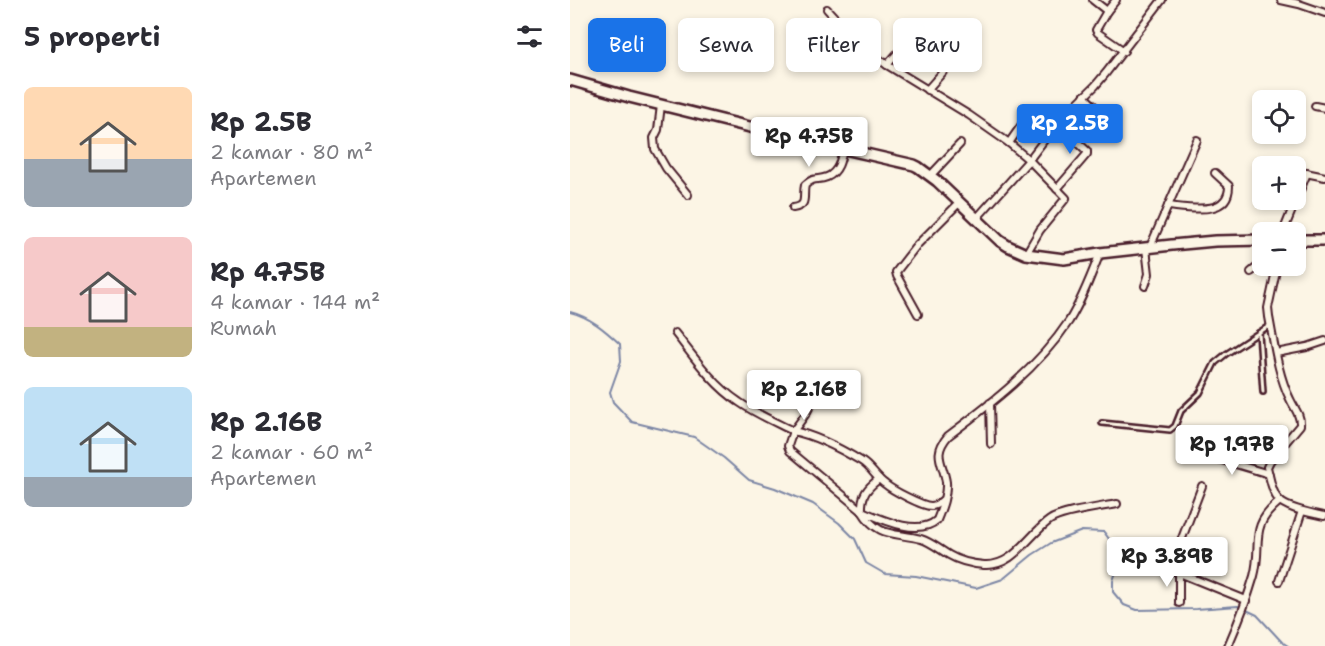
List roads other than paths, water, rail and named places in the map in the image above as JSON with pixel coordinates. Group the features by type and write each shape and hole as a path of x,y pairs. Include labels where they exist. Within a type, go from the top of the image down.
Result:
{"street":[{"path":"1093,0 1107,11"},
{"path":"1116,0 1096,30 1124,51"},
{"path":"976,219 1029,160 1057,123 1095,86 1162,0"},
{"path":"1281,0 1294,1 1325,14"},
{"path":"827,9 858,43 887,65 969,115 1009,143 1066,198 1040,230 1026,254"},
{"path":"887,65 893,58"},
{"path":"927,90 943,72"},
{"path":"570,80 766,131 914,165 960,202 1000,241 1026,254 1064,259 1148,247 1252,240"},
{"path":"1084,96 1109,121"},
{"path":"661,105 658,130 654,138 655,149 666,168 688,195"},
{"path":"1315,106 1325,108"},
{"path":"1009,143 1028,116"},
{"path":"1057,123 1087,152 1057,189"},
{"path":"1145,286 1149,274 1148,247 1197,140"},
{"path":"930,176 960,144"},
{"path":"793,208 804,203 805,185 814,178 827,177 837,168 843,148"},
{"path":"1168,206 1208,208 1223,203 1229,192 1229,186 1215,173"},
{"path":"1287,222 1307,173 1325,177"},
{"path":"918,314 896,272 917,244 960,202"},
{"path":"1306,240 1325,240"},
{"path":"862,511 908,526 927,526 937,520 946,491 939,456 942,444 948,436 1017,381 1036,362 1063,328 1076,307 1100,253"},
{"path":"1275,276 1268,308 1270,326 1285,388 1299,414 1300,425 1267,467 1275,495 1280,501 1289,507 1324,516"},
{"path":"675,333 711,376 738,402 793,431 823,442 861,461 891,488 926,505 936,506 944,500"},
{"path":"1276,352 1307,347 1325,341"},
{"path":"815,388 814,398 806,414 793,431 788,446 790,451 862,511 872,526 882,531 923,540 956,559 983,565 1001,563 1055,517 1117,504"},
{"path":"990,403 991,444"},
{"path":"1202,454 1269,474"},
{"path":"862,511 862,496 879,479"},
{"path":"1202,486 1171,567 1173,571 1245,602"},
{"path":"1228,646 1255,573 1260,525 1268,512 1280,501"},
{"path":"1279,581 1302,510"},
{"path":"1179,573 1179,603"}],"lane":[{"path":"1102,423 1170,430 1181,411 1200,393 1215,363 1270,326"},
{"path":"1259,333 1263,392"}],"waterway":[{"path":"570,312 591,321 620,344 621,361 610,392 613,402 632,422 694,437 724,458 749,480 813,504 839,523 855,539 866,563 885,574 916,576 976,588 1003,579 1051,543 1082,531 1104,532 1117,550 1117,569 1113,581 1113,592 1124,605 1137,610 1238,606 1257,615 1288,646"}]}
